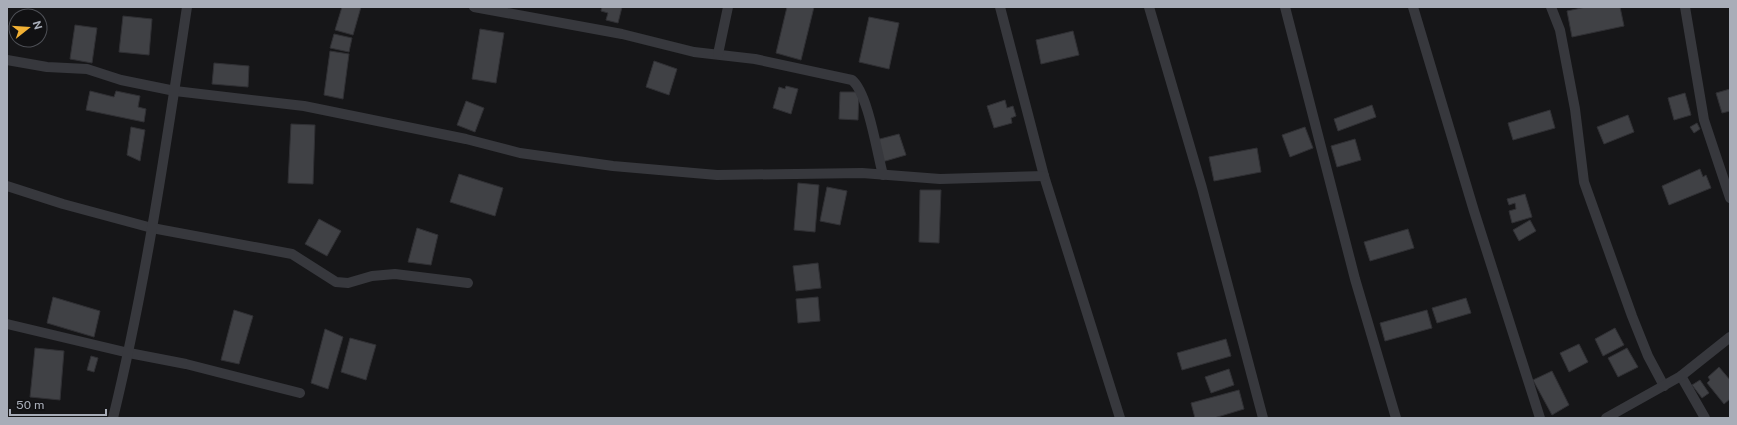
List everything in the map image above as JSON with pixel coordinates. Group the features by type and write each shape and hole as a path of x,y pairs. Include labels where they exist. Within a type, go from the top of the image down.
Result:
{"street":[{"path":"113,418 129,353 152,228 187,7"},
{"path":"474,7 622,34 694,52 754,59 852,80 858,84 864,100 883,175"},
{"path":"718,54 728,7"},
{"path":"1000,7 1044,176 1120,418"},
{"path":"1149,7 1202,188 1263,418"},
{"path":"1285,7 1355,279 1396,418"},
{"path":"1413,7 1474,211 1540,418"},
{"path":"1551,7 1560,30 1575,109 1584,182 1632,316 1648,356 1664,386"},
{"path":"1686,7 1704,120 1730,198"},
{"path":"7,60 47,67 87,69 121,80 174,91 304,106 466,139 520,154 613,166 717,175 862,173 940,179 1044,176"},
{"path":"7,186 63,204 152,228 292,254 336,282 348,283 372,276 395,274 468,283"},
{"path":"7,324 129,353 186,364 300,393"},
{"path":"1606,418 1681,376 1730,337"},
{"path":"1681,376 1705,418"}],"building":[{"path":"342,7 361,7 353,35 335,30"},
{"path":"602,7 622,7 618,23 606,20 608,13 601,11"},
{"path":"787,7 814,7 801,60 776,53"},
{"path":"1586,7 1620,7 1624,26 1572,37 1567,11"},
{"path":"123,16 152,19 149,55 119,52"},
{"path":"869,17 899,23 889,69 859,62"},
{"path":"75,25 97,28 92,63 70,59"},
{"path":"480,29 504,33 496,83 472,79"},
{"path":"1073,31 1079,55 1041,64 1036,40"},
{"path":"334,34 352,38 349,52 330,48"},
{"path":"330,51 349,54 343,99 324,95"},
{"path":"654,61 677,69 669,95 646,87"},
{"path":"214,63 249,66 248,87 212,84"},
{"path":"786,86 798,89 791,114 773,108 779,87 785,89"},
{"path":"1730,89 1730,111 1722,113 1716,93"},
{"path":"90,91 114,97 116,91 140,96 138,107 146,109 144,122 86,110"},
{"path":"840,92 859,92 858,120 839,119"},
{"path":"1685,93 1691,115 1674,120 1668,98"},
{"path":"1005,100 1007,108 1013,106 1016,116 1011,118 1012,123 994,128 987,106"},
{"path":"466,101 484,108 475,132 457,125"},
{"path":"1372,105 1376,117 1338,131 1334,119"},
{"path":"1550,110 1555,128 1513,140 1508,123"},
{"path":"1628,115 1634,132 1604,144 1597,127"},
{"path":"1697,123 1700,129 1694,133 1690,127"},
{"path":"291,124 315,125 313,184 288,183"},
{"path":"131,127 145,130 140,161 127,155"},
{"path":"1305,127 1313,148 1290,157 1282,135"},
{"path":"899,134 906,155 882,162 876,140"},
{"path":"1355,139 1361,160 1337,167 1331,146"},
{"path":"1257,148 1261,172 1214,181 1209,157"},
{"path":"1700,169 1703,177 1706,175 1711,188 1669,205 1662,186"},
{"path":"459,174 503,188 495,216 450,202"},
{"path":"798,183 819,185 815,232 794,230"},
{"path":"827,187 847,191 840,225 820,221"},
{"path":"920,190 941,190 939,243 919,242"},
{"path":"1525,194 1532,217 1512,223 1509,211 1516,209 1515,203 1509,205 1507,199"},
{"path":"319,219 341,231 327,256 305,244"},
{"path":"1530,220 1536,231 1519,241 1513,230"},
{"path":"417,228 438,235 431,265 408,262"},
{"path":"1408,229 1414,248 1370,261 1364,242"},
{"path":"818,263 821,288 796,291 793,266"},
{"path":"53,297 100,311 94,337 47,323"},
{"path":"818,297 820,321 798,323 796,299"},
{"path":"1466,298 1471,313 1437,323 1432,308"},
{"path":"234,310 253,316 239,364 221,360"},
{"path":"1427,310 1432,328 1385,341 1380,323"},
{"path":"1615,328 1624,345 1603,356 1595,339"},
{"path":"325,329 343,337 328,389 311,383"},
{"path":"350,338 376,345 366,380 341,372"},
{"path":"1226,339 1231,356 1182,370 1177,353"},
{"path":"1579,344 1588,362 1569,372 1560,353"},
{"path":"35,348 64,351 60,400 30,397"},
{"path":"1627,348 1638,367 1618,377 1608,358"},
{"path":"91,356 98,358 94,372 87,370"},
{"path":"1719,367 1730,380 1730,399 1724,404 1707,383 1710,380 1708,377"},
{"path":"1229,369 1234,385 1211,393 1205,377"},
{"path":"1552,371 1569,405 1552,415 1533,380"},
{"path":"1700,380 1709,393 1702,398 1692,385"},
{"path":"1239,390 1244,409 1214,418 1195,418 1191,403"}]}
